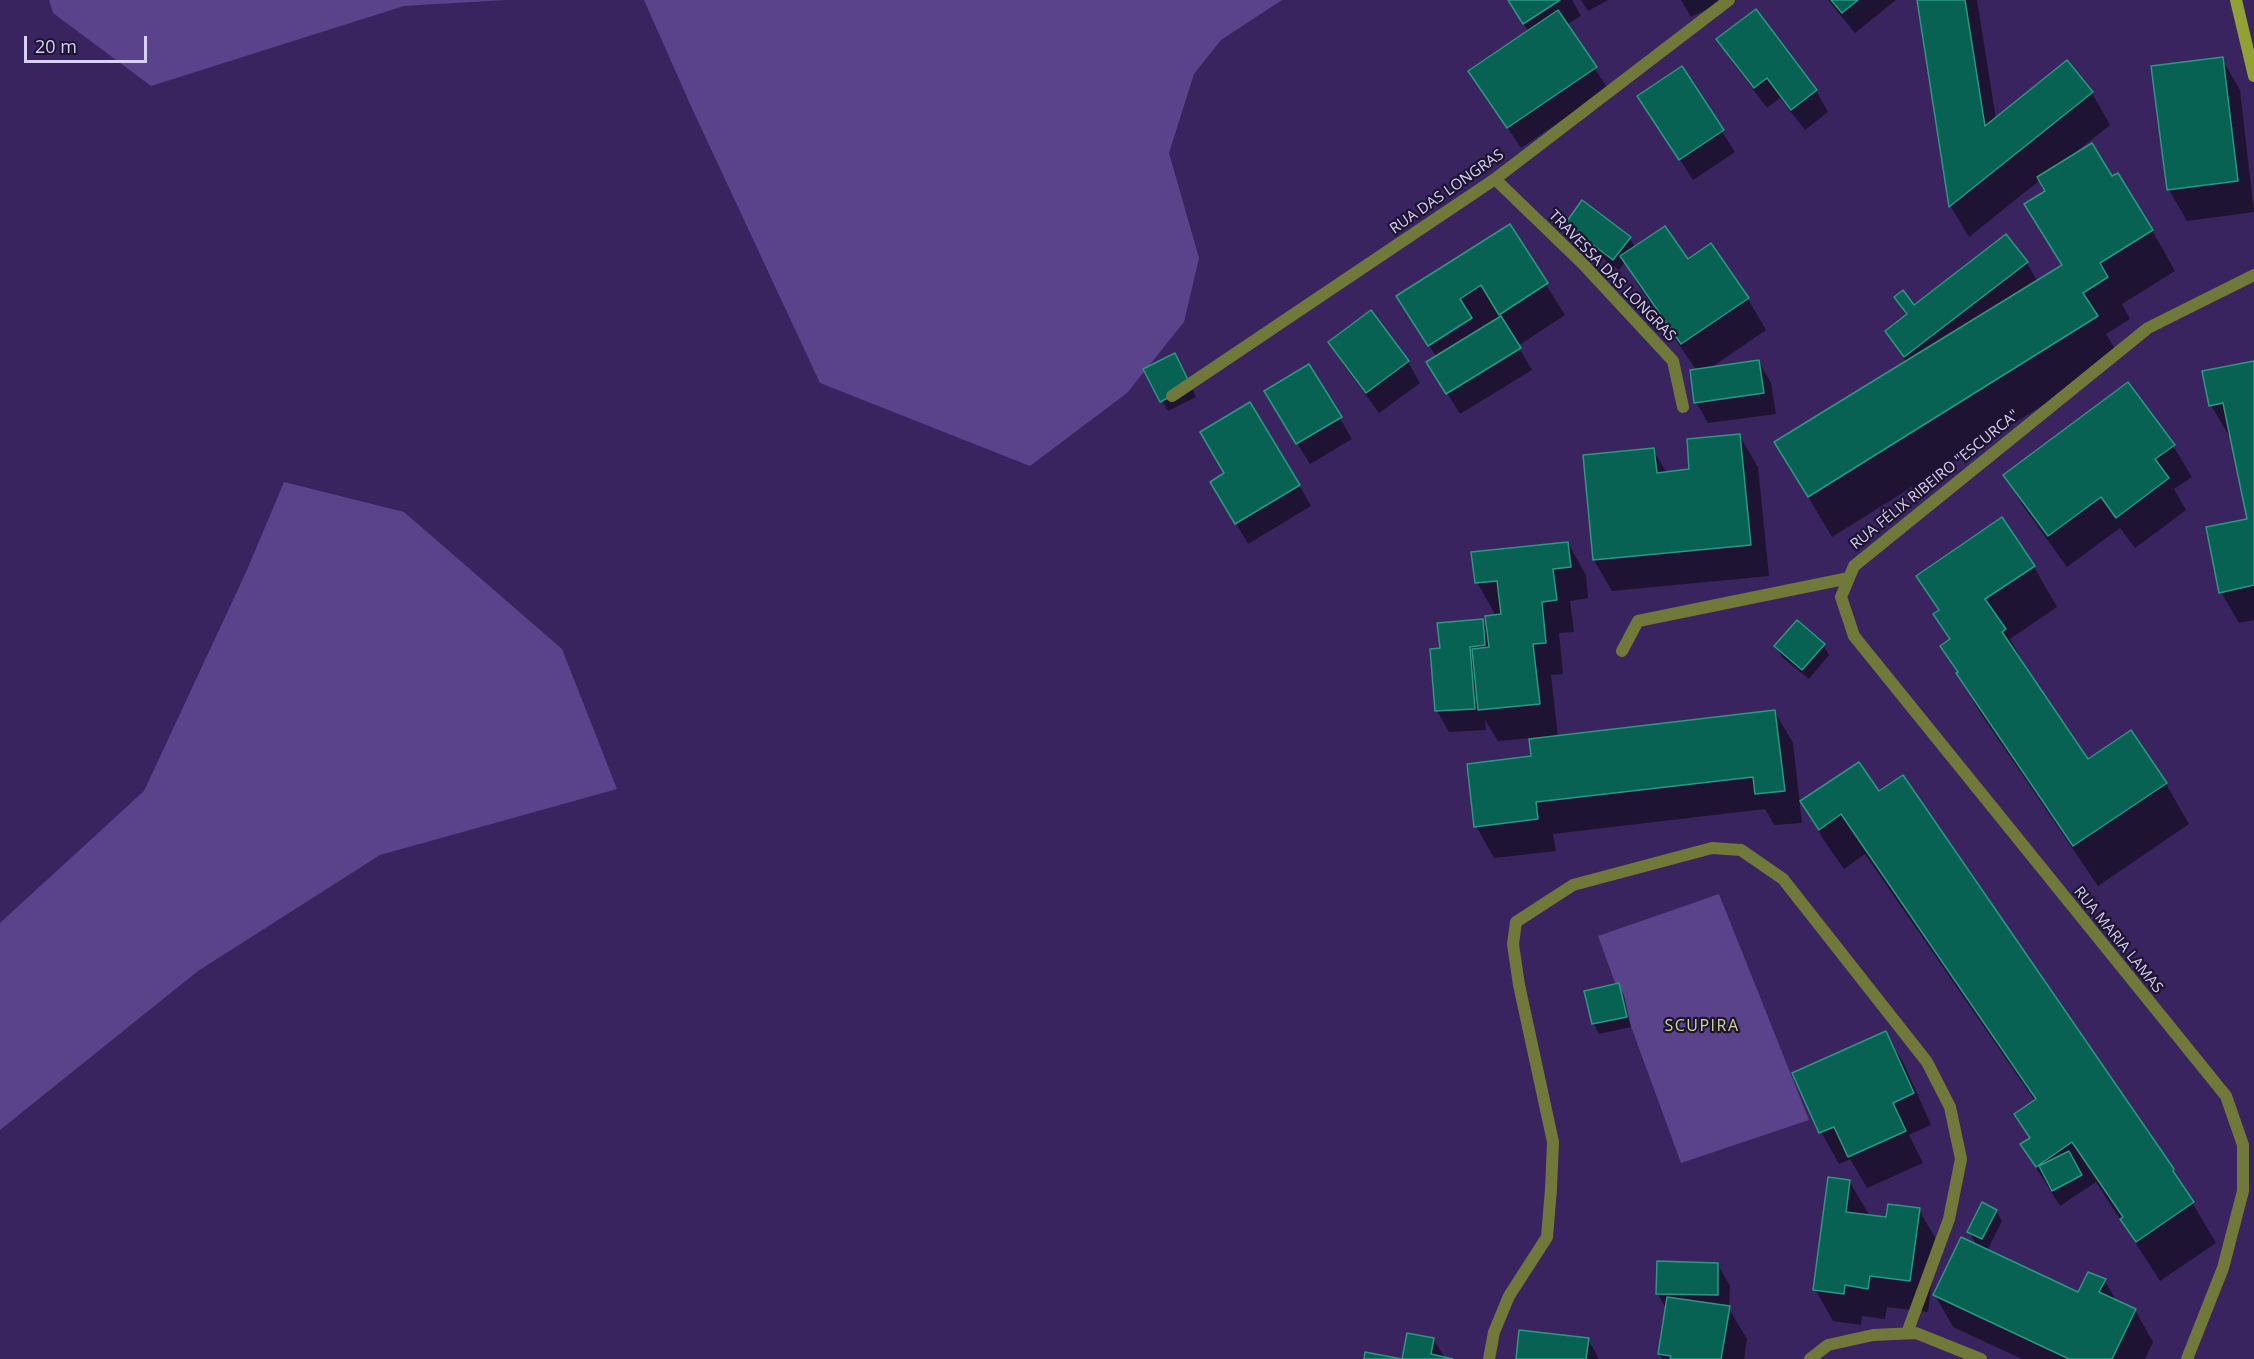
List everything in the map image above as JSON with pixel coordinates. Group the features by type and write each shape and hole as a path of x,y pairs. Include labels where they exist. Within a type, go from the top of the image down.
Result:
{"street":[{"name":"RUA DAS LONGRAS","path":"1172,396 1495,179 1729,0"},
{"path":"2236,0 2254,76"},
{"name":"TRAVESSA DAS LONGRAS","path":"1495,179 1583,264 1673,361 1683,407"},
{"name":"RUA FÉLIX RIBEIRO \"ESCURCA\"","path":"1849,578 1854,566 2148,327 2254,275"},
{"path":"1622,651 1638,621 1849,578"},
{"name":"RUA MARIA LAMAS","path":"1849,578 1841,597 1854,636 2226,1096 2243,1145 2243,1191 2223,1268 2187,1359"},
{"path":"1489,1359 1494,1332 1509,1296 1546,1237 1551,1189 1553,1142 1518,986 1513,944 1516,922 1573,885 1712,848 1741,849 1783,879 1927,1062 1950,1107 1961,1159 1949,1219 1907,1333"},
{"path":"1810,1359 1828,1345 1873,1335 1907,1333 1916,1333 1981,1359"}],"shaded area":[{"path":"49,0 505,0 404,6 151,86 53,13"},
{"path":"644,0 1282,0 1221,40 1194,74 1169,153 1199,258 1184,322 1127,393 1030,466 820,383"},
{"path":"284,482 404,512 562,649 617,789 380,855 198,971 0,1130 0,923 144,791 247,570"},
{"path":"1719,894 1809,1120 1681,1163 1598,936"}],"building":[{"path":"1508,0 1560,0 1523,24"},
{"path":"1831,0 1858,0 1842,13"},
{"path":"1917,0 1965,0 1985,126 2067,60 2093,92 1949,207"},
{"path":"1756,9 1817,90 1791,110 1767,78 1754,88 1716,39"},
{"path":"1558,10 1597,67 1507,128 1468,71"},
{"path":"2223,57 2238,181 2167,190 2151,66"},
{"path":"1682,66 1724,130 1679,160 1637,96"},
{"path":"2092,143 2112,176 2118,173 2153,230 2100,263 2108,277 2083,293 2098,316 1808,497 1774,442 2062,265 2024,204 2045,191 2037,177"},
{"path":"1582,200 1631,237 1613,260 1565,224"},
{"path":"1510,224 1548,283 1499,315 1481,285 1460,299 1472,318 1428,346 1396,296"},
{"path":"1665,226 1688,259 1711,243 1749,298 1681,344 1620,256"},
{"path":"2006,234 2028,262 1904,357 1885,331 1907,314 1894,297 1903,290 1914,305"},
{"path":"1371,310 1409,361 1366,393 1328,342"},
{"path":"1501,316 1521,348 1446,394 1426,362"},
{"path":"1175,353 1191,386 1160,402 1143,369"},
{"path":"1759,360 1764,393 1694,403 1690,370"},
{"path":"2254,361 2254,585 2219,593 2206,527 2247,519 2223,403 2209,406 2202,371"},
{"path":"1309,364 1342,417 1296,444 1264,391"},
{"path":"2128,382 2175,445 2155,459 2169,478 2116,518 2101,497 2048,536 2003,475"},
{"path":"1250,402 1300,485 1235,524 1210,482 1224,473 1200,432"},
{"path":"1740,434 1751,545 1593,560 1583,455 1654,448 1657,473 1689,469 1687,439"},
{"path":"2002,517 2035,566 1985,599 2006,629 2002,632 2088,759 2131,730 2167,783 2073,846 1940,646 1950,639 1933,614 1939,610 1916,576"},
{"path":"1568,542 1571,567 1553,569 1557,600 1542,602 1546,643 1533,644 1540,704 1478,710 1472,649 1489,647 1485,616 1501,614 1497,581 1475,583 1471,552"},
{"path":"1483,619 1485,645 1470,647 1475,709 1435,711 1430,649 1440,648 1437,623"},
{"path":"1797,620 1825,644 1802,670 1774,646"},
{"path":"1775,710 1785,791 1755,794 1753,777 1536,802 1538,819 1474,827 1467,764 1531,756 1529,739"},
{"path":"1859,762 1879,791 1903,775 2174,1169 2173,1171 2194,1202 2136,1242 2120,1219 2123,1217 2072,1142 2036,1167 2020,1144 2030,1138 2014,1114 2036,1099 1841,814 1819,830 1800,801"},
{"path":"1619,983 1627,1017 1592,1024 1584,991"},
{"path":"1886,1031 1914,1093 1893,1103 1906,1131 1848,1157 1834,1127 1819,1133 1792,1073"},
{"path":"2069,1151 2082,1175 2052,1191 2039,1166"},
{"path":"1828,1177 1850,1180 1846,1212 1886,1217 1888,1204 1920,1208 1910,1281 1870,1276 1868,1289 1845,1285 1844,1294 1813,1290"},
{"path":"1982,1202 1997,1210 1982,1239 1967,1232"},
{"path":"1961,1237 2078,1292 2088,1272 2106,1279 2099,1292 2136,1309 2112,1359 2069,1359 1933,1295"},
{"path":"1657,1261 1718,1263 1718,1295 1656,1294"},
{"path":"1667,1297 1730,1306 1721,1359 1670,1359 1671,1356 1658,1354"},
{"path":"1519,1330 1589,1338 1586,1359 1516,1359"},
{"path":"1407,1333 1434,1338 1431,1354 1453,1359 1402,1359"},
{"path":"1365,1352 1402,1359 1364,1359"}],"district":[{"name":"SCUPIRA","path":"1702,1026"}]}
